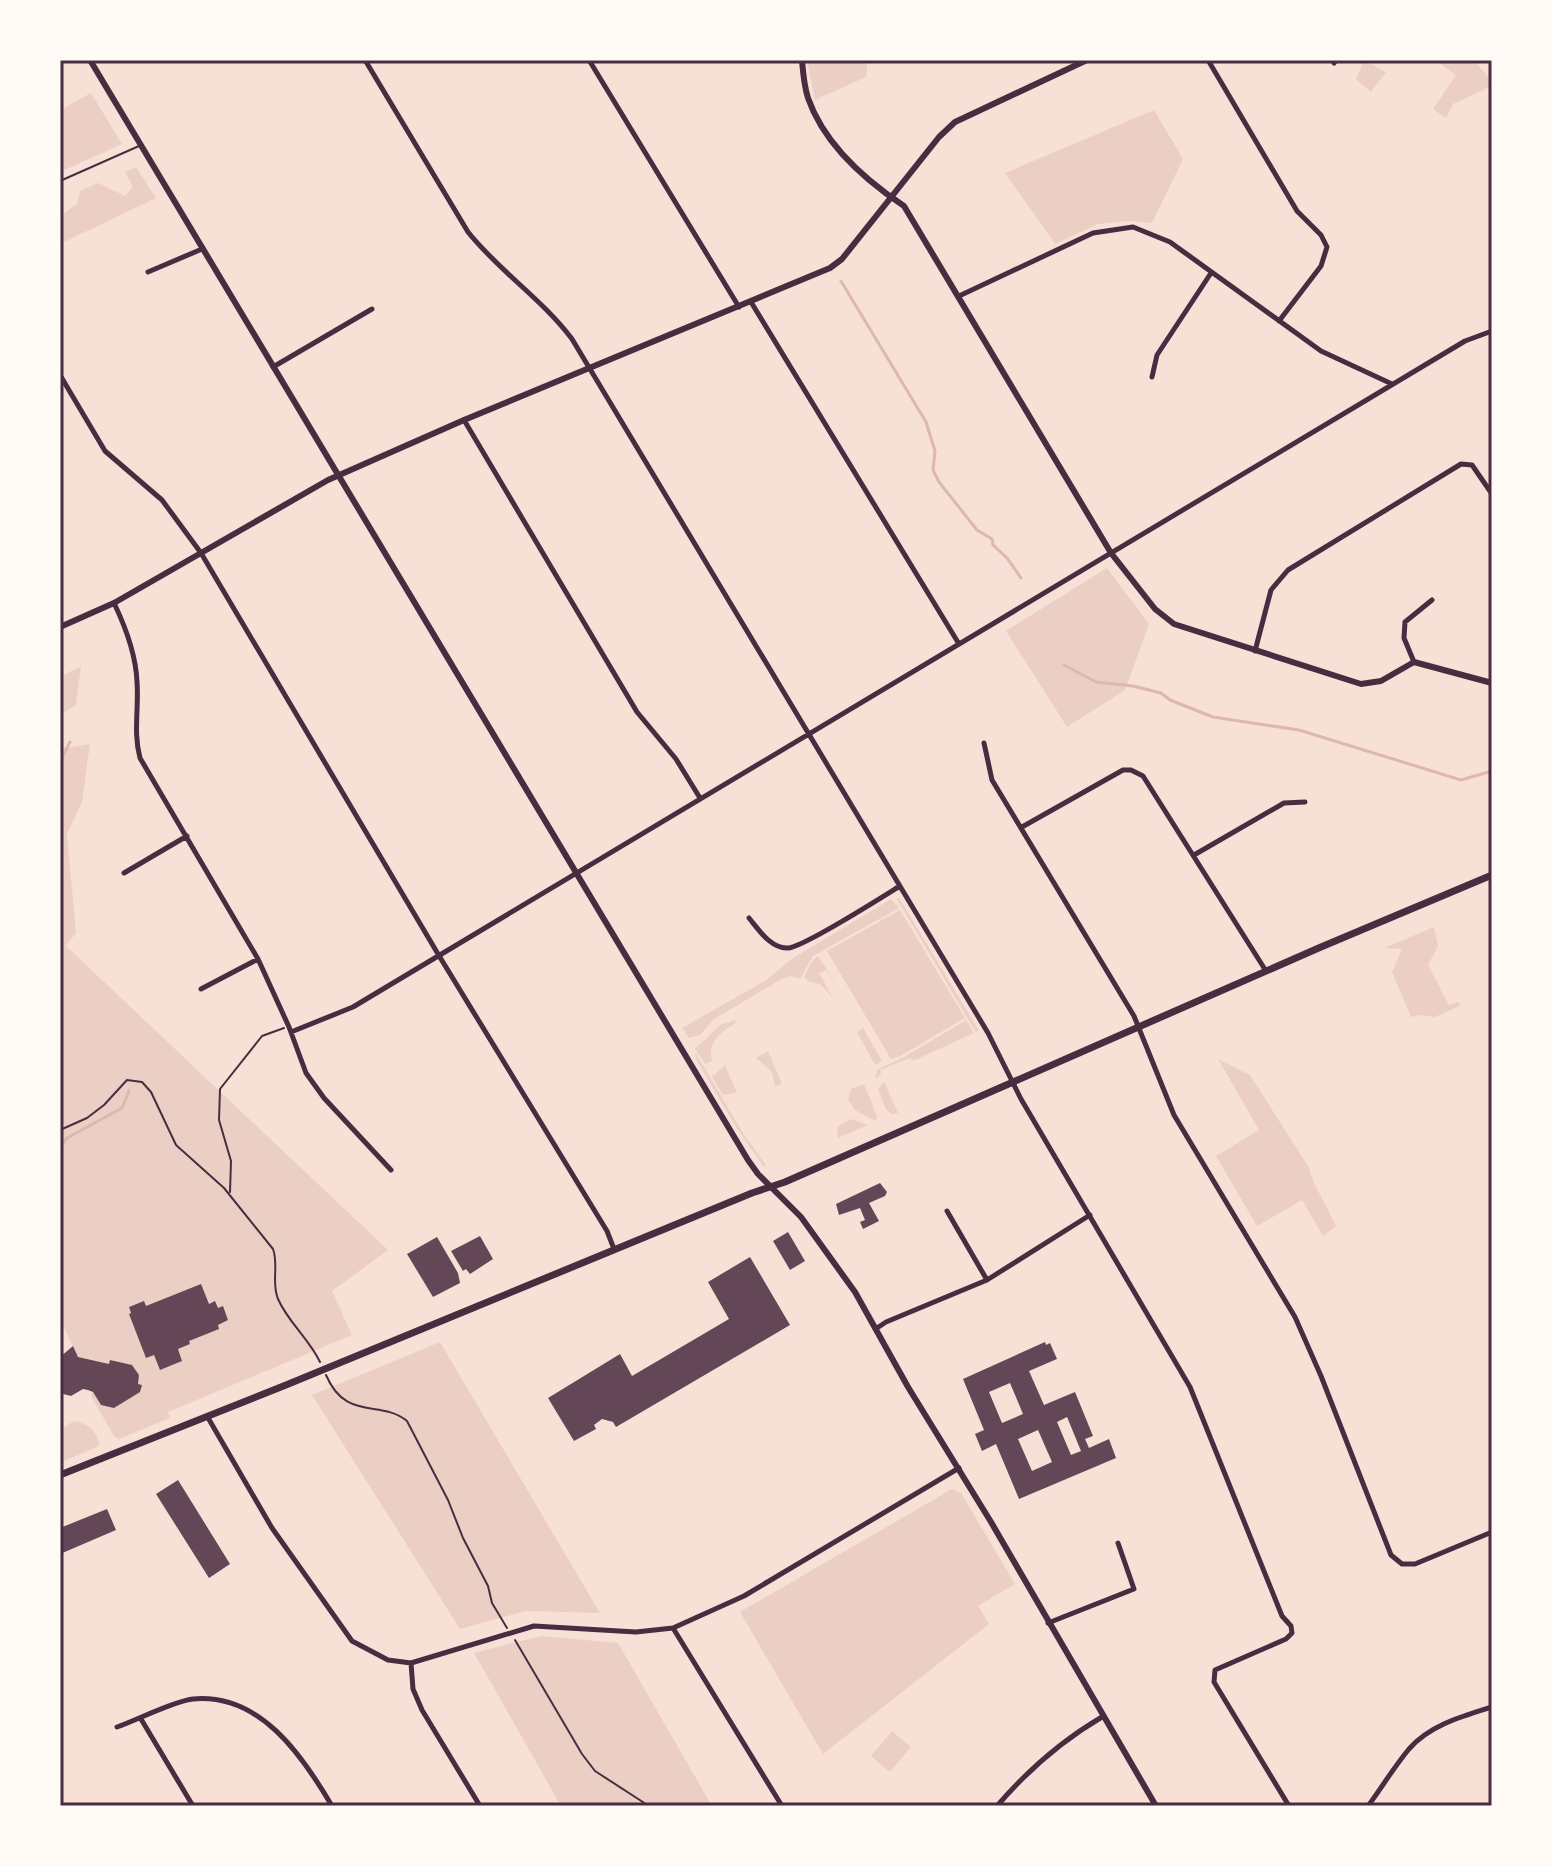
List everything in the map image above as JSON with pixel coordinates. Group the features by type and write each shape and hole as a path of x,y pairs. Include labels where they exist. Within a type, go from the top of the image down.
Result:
{"main road":[{"path":"60,1475 771,1187 1492,875"}],"street":[{"path":"90,60 748,1160 810,1229 855,1292 1156,1806"},
{"path":"365,60 468,232 561,324 590,369 988,1033 1013,1083 1190,1387 1282,1616 1291,1626 1292,1633 1286,1639 1215,1670 1214,1682 1289,1806"},
{"path":"589,60 739,307"},
{"path":"802,60 808,97 824,128 852,164 904,206 1111,553 1167,620 1255,651 1368,684 1381,681 1414,662 1492,683"},
{"path":"60,627 114,603 338,476 464,420 830,268 842,259 939,137 955,122 1087,60"},
{"path":"1208,60 1297,211 1321,235 1327,247 1321,266 1279,321"},
{"path":"959,296 1093,233 1133,227 1170,242 1321,351 1392,385"},
{"path":"148,272 202,249"},
{"path":"1152,377 1157,355 1211,273"},
{"path":"751,302 959,644"},
{"path":"273,367 372,309"},
{"path":"290,1029 353,1007 1465,341 1492,331"},
{"path":"60,375 105,451 162,500 201,553 438,954 607,1231 614,1249"},
{"path":"464,420 637,712 676,759 700,798"},
{"path":"1255,651 1271,590 1288,570 1461,464 1472,465 1492,494"},
{"path":"1414,662 1404,638 1405,622 1432,600"},
{"path":"114,603 134,653 137,683 134,738 140,758 258,959 306,1073 324,1098 391,1170"},
{"path":"984,743 992,780 1134,1016 1174,1115 1295,1317 1391,1555 1402,1564 1415,1564 1492,1532"},
{"path":"1022,827 1123,770 1143,776 1266,971"},
{"path":"1194,855 1284,803 1305,802"},
{"path":"124,873 187,836"},
{"path":"749,918 772,944 788,948 806,941 900,886"},
{"path":"201,989 258,959"},
{"path":"947,1211 987,1280"},
{"path":"877,1328 987,1280 1090,1215"},
{"path":"207,1416 272,1528 352,1641 388,1660 411,1663 534,1626 636,1632 673,1628 744,1596 959,1468"},
{"path":"1048,1623 1134,1589 1118,1543"},
{"path":"673,1628 782,1806"},
{"path":"411,1663 413,1689 422,1710 480,1806"},
{"path":"117,1727 189,1699 214,1699 236,1704 271,1725 292,1746 312,1771 332,1806"},
{"path":"1368,1806 1410,1748 1456,1718 1492,1707"},
{"path":"997,1806 1022,1777 1053,1749 1102,1717"},
{"path":"141,1719 193,1806"}],"lane":[{"path":"60,181 140,145"}],"path":[{"path":"230,1194 231,1161 219,1120 220,1089 262,1036 271,1030 290,1029"},
{"path":"60,1130 98,1110 127,1080 140,1081 151,1092 176,1145 230,1194 273,1249 277,1297 318,1358"},
{"path":"327,1378 351,1404 400,1415 407,1421 448,1500 463,1538 488,1586 492,1603 506,1626"},
{"path":"511,1634 595,1771 649,1806"}],"shaded area":[{"path":"807,60 868,60 866,77 815,100"},
{"path":"1364,60 1386,72 1371,92 1356,79"},
{"path":"1435,60 1474,60 1492,86 1453,104 1446,118 1433,109 1456,75"},
{"path":"91,93 122,144 60,172 60,110"},
{"path":"1154,110 1183,159 1152,223 1129,221 1098,224 1055,244 1005,173"},
{"path":"136,167 156,198 60,244 60,213 77,204 80,191 98,183 125,196 133,187 125,172"},
{"path":"1107,568 1149,624 1125,690 1067,727 1006,631"},
{"path":"81,666 76,705 61,714 60,742 60,677"},
{"path":"90,744 82,802 67,834 76,933 66,946 388,1250 332,1291 352,1335 168,1412 170,1418 119,1439 114,1436 91,1396 93,1391 101,1405 138,1384 139,1375 131,1365 78,1357 60,1319 60,749"},
{"path":"891,899 899,908 813,956 800,979 791,976 782,979 714,1019 700,1035 689,1038 682,1028 765,981 790,960"},
{"path":"897,899 978,1029 977,1034"},
{"path":"900,910 965,1018 891,1059 827,951"},
{"path":"1434,927 1438,946 1428,965 1449,1005 1459,1002 1460,1006 1435,1017 1411,1017 1392,972 1402,949 1384,948"},
{"path":"818,956 838,986 826,970 819,973 833,998 820,984 804,977"},
{"path":"735,1020 736,1023 716,1039 711,1049 712,1061 705,1064 695,1049 720,1025"},
{"path":"966,1020 974,1033 913,1061 910,1058 880,1070 881,1074 875,1079 877,1070"},
{"path":"863,1028 882,1061 875,1065 857,1032"},
{"path":"768,1051 782,1084 775,1087 772,1072 756,1058"},
{"path":"695,1052 743,1133 766,1165 764,1167 736,1127 696,1059"},
{"path":"1218,1059 1250,1075 1308,1166 1336,1226 1323,1236 1302,1200 1257,1226 1216,1156 1259,1130"},
{"path":"725,1065 737,1093 723,1095 712,1077"},
{"path":"884,1082 898,1113 891,1114 886,1109 878,1089"},
{"path":"864,1084 877,1116 876,1121 855,1110 848,1099 851,1089"},
{"path":"851,1119 868,1125 838,1138 837,1127"},
{"path":"440,1342 600,1613 526,1611 460,1629 312,1395"},
{"path":"74,1421 91,1429 97,1436 99,1446 60,1463 60,1430"},
{"path":"952,1489 961,1493 1015,1584 978,1606 989,1624 823,1754 740,1612"},
{"path":"541,1636 618,1643 712,1806 561,1806 474,1653"},
{"path":"892,1731 911,1747 890,1772 871,1756"}],"building":[{"path":"880,1183 887,1192 885,1196 869,1203 879,1221 863,1229 860,1222 865,1220 860,1208 839,1215 836,1204"},
{"path":"788,1232 805,1261 790,1270 773,1241"},
{"path":"480,1236 493,1259 470,1274 466,1269 463,1271 451,1251"},
{"path":"437,1237 458,1273 460,1283 433,1297 407,1254"},
{"path":"750,1257 790,1325 616,1427 613,1422 602,1419 594,1425 596,1429 574,1441 548,1398 620,1354 632,1376 729,1319 708,1282"},
{"path":"201,1284 209,1304 215,1301 218,1308 223,1306 228,1320 218,1325 219,1329 178,1349 182,1361 160,1370 154,1355 146,1358 129,1307 144,1301 146,1306"},
{"path":"1045,1342 1046,1345 1050,1343 1057,1359 1029,1371 1044,1405 1075,1392 1093,1436 1085,1439 1089,1448 1109,1439 1116,1458 1019,1499 996,1444 982,1451 975,1434 984,1430 963,1379","holes":["1010,1383 1023,1414 1002,1423 989,1392","1067,1417 1081,1451 1071,1455 1057,1422","1038,1430 1052,1462 1032,1471 1018,1439"]},
{"path":"73,1346 78,1357 132,1365 139,1375 138,1384 142,1385 140,1392 114,1408 101,1405 93,1392 88,1390 83,1389 71,1396 63,1394 60,1391 60,1357"},
{"path":"178,1480 230,1564 209,1578 156,1494"},
{"path":"107,1509 116,1530 60,1554 60,1528"}],"waterway":[{"path":"841,281 926,422 935,451 933,470 939,482 977,530 992,539 993,545 1021,578"},
{"path":"1064,665 1096,682 1161,693 1170,700 1213,717 1299,730 1461,780 1492,771"},
{"path":"60,761 70,742"},
{"path":"60,1147 67,1138 122,1108 129,1091"}]}
